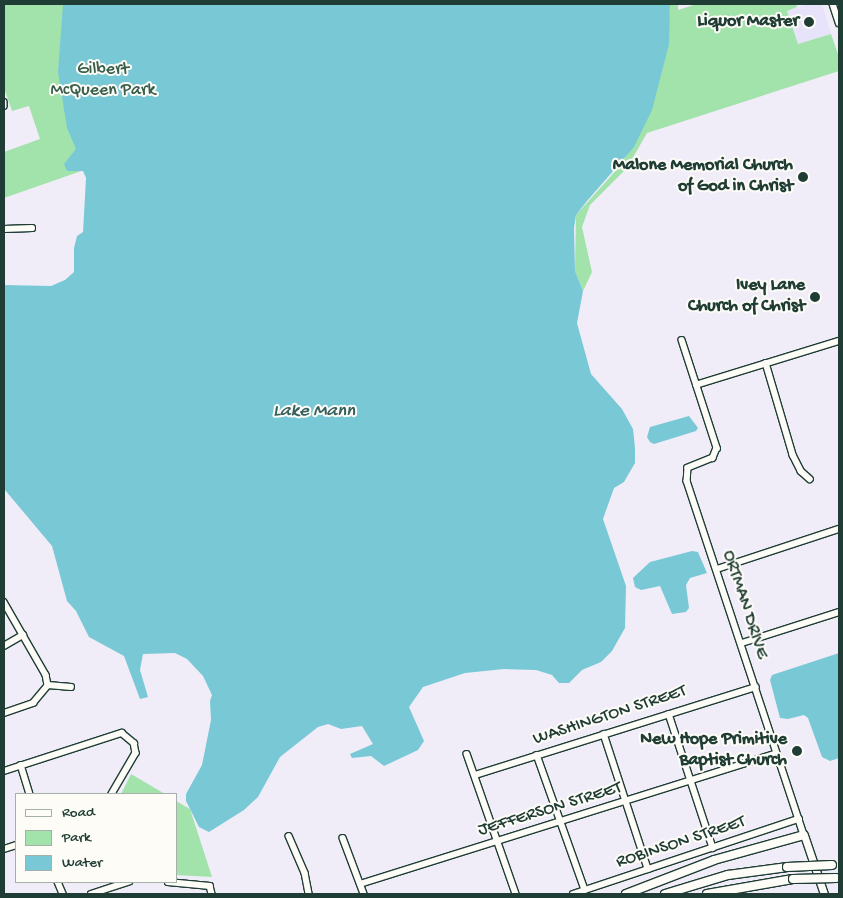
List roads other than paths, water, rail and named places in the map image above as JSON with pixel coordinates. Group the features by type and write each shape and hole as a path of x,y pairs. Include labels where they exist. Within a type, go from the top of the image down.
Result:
{"highway":[{"path":"626,894 714,860 804,835"},
{"path":"665,894 728,875 787,866 835,865"},
{"path":"707,894 793,879 838,878"}],"main road":[{"name":"ORTMAN DRIVE","path":"804,835 824,894"}],"street":[{"path":"833,4 839,23"},
{"path":"4,229 32,228"},
{"name":"ORTMAN DRIVE","path":"682,340 716,453 709,460 688,468 686,475 804,835"},
{"path":"696,385 839,341"},
{"path":"766,364 793,455 801,471 810,479"},
{"path":"717,568 839,529"},
{"path":"4,602 46,675 48,685"},
{"path":"742,643 839,612"},
{"path":"4,646 24,635"},
{"path":"48,685 71,687"},
{"path":"4,714 33,703 48,685"},
{"name":"WASHINGTON STREET","path":"474,775 756,686"},
{"path":"668,714 713,848"},
{"path":"4,771 115,733 128,735 136,752 113,793"},
{"path":"604,734 648,870"},
{"path":"467,754 516,894"},
{"name":"JEFFERSON STREET","path":"360,884 498,843 776,754"},
{"path":"537,755 585,890"},
{"path":"21,765 30,793"},
{"name":"ROBINSON STREET","path":"573,894 798,819"},
{"path":"288,836 305,873 309,894"},
{"path":"343,838 364,894"},
{"path":"91,894 126,883"},
{"path":"178,883 210,886 212,894"}],"water":[{"name":"Lake Mann","path":"63,4 670,4 669,44 652,110 634,147 576,215 574,228 575,271 583,291 577,323 591,374 622,409 633,429 635,448 635,463 624,482 614,488 603,519 626,586 625,628 612,651 601,662 582,670 569,683 559,683 552,675 536,670 504,669 465,673 423,687 409,707 424,741 418,750 384,766 371,756 352,758 350,754 373,744 362,726 341,729 328,724 318,727 280,757 258,797 244,810 209,832 199,827 186,801 186,794 202,765 211,720 210,701 212,695 203,676 187,659 175,653 143,654 140,670 148,697 140,699 124,656 89,637 76,611 67,601 52,546 5,490 4,285 51,286 65,280 74,272 74,248 77,236 83,232 86,178 83,171 67,171 64,164 76,149 67,128 58,72"},
{"path":"689,416 698,428 696,431 654,444 647,437 650,427"},
{"path":"692,551 698,552 707,573 690,578 686,585 689,608 686,612 672,614 660,586 641,590 635,587 633,578 650,562"},
{"path":"839,653 839,758 830,761 822,757 808,718 804,715 788,719 780,718 770,680 772,675"}],"place":[{"name":"Liquor Master","path":"809,22"},
{"name":"Malone Memorial Church of God in Christ","path":"803,177"},
{"name":"Ivey Lane Church of Christ","path":"815,297"},
{"name":"New Hope Primitive Baptist Church","path":"797,751"}],"park label":[{"name":"Gilbert McQueen Park","path":"103,81"}]}
